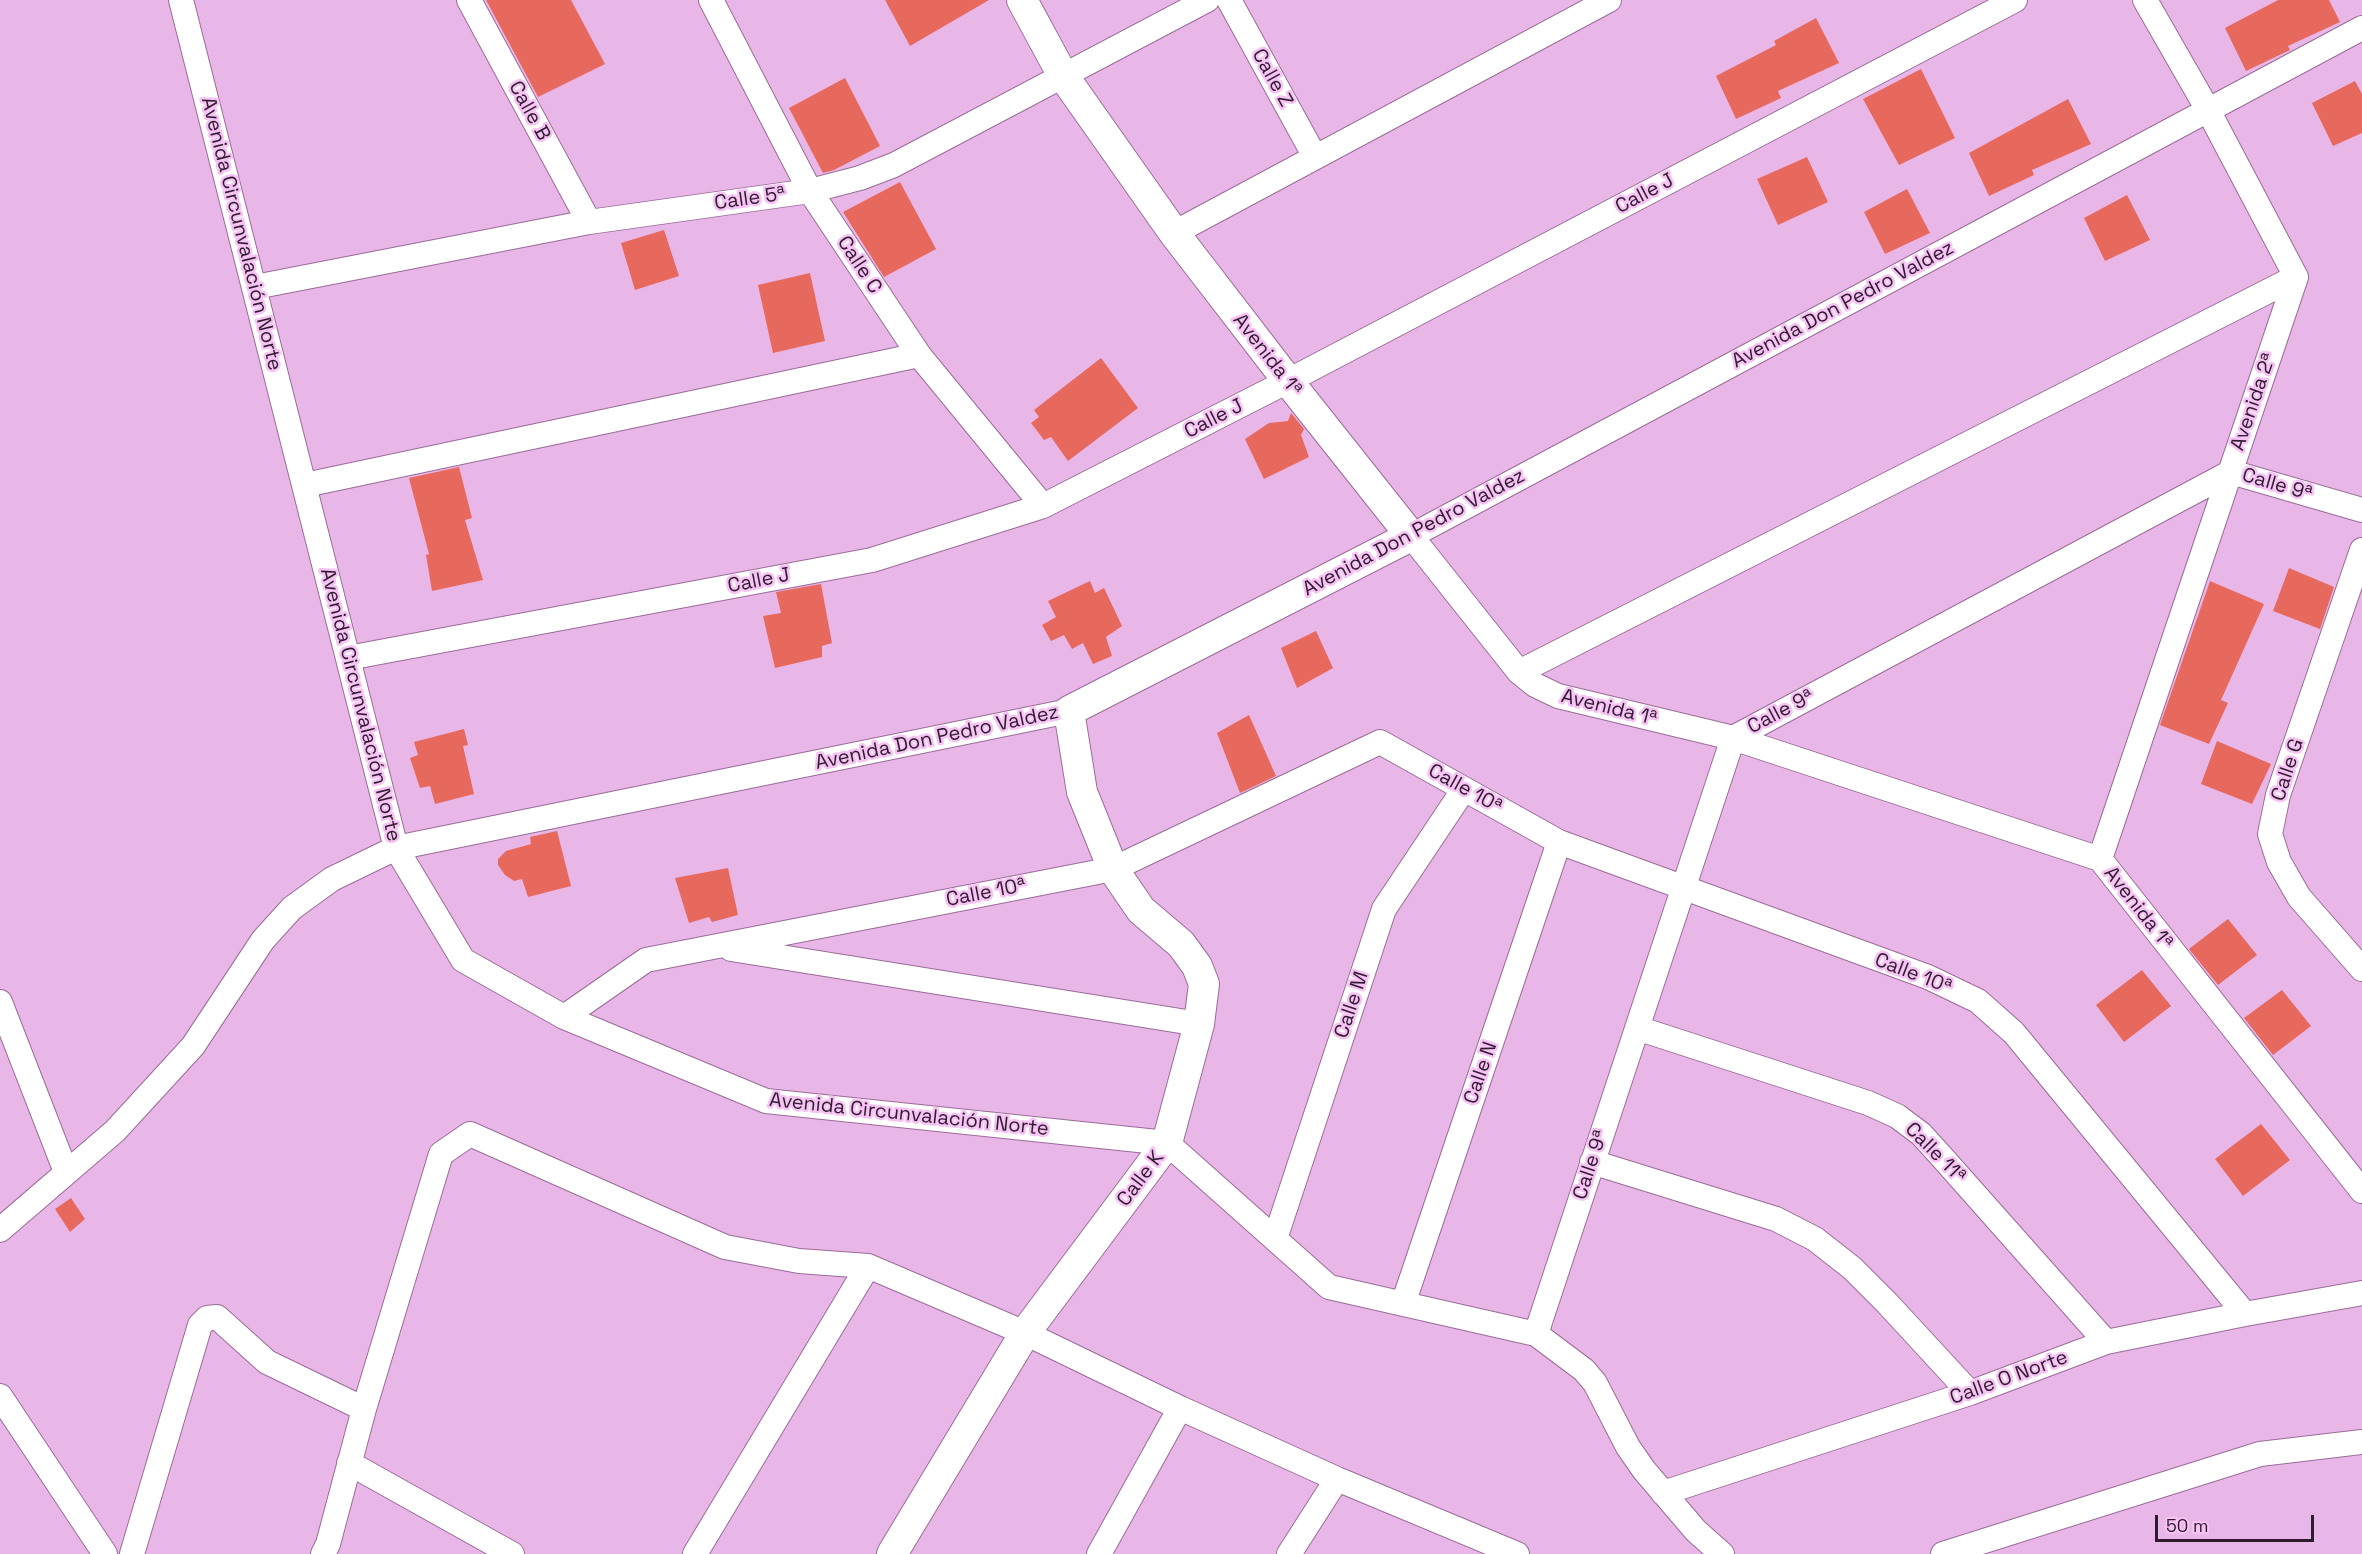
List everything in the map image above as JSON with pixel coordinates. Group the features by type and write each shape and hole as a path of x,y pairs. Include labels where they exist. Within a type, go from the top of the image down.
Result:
{"street":[{"name":"Avenida Circunvalación Norte","path":"181,0 396,849 463,960 564,1017 766,1101 1167,1143"},
{"name":"Calle B","path":"469,0 589,222"},
{"name":"Calle C","path":"711,0 810,191 918,355 1043,506"},
{"name":"Avenida 1ª","path":"1022,0 1062,74 1174,233 1288,381 1519,672 1535,686 1558,696 1733,738 2100,859 2358,1175"},
{"name":"Calle 5ª","path":"255,287 589,222 810,191 860,178 894,165 1062,74 1207,0"},
{"name":"Calle Z","path":"1229,0 1315,157"},
{"path":"1174,233 1609,0"},
{"name":"Calle J","path":"348,658 872,560 1043,506 1288,381 2015,0"},
{"path":"1519,672 2296,277 2208,110 2145,0"},
{"name":"Avenida Don Pedro Valdez","path":"0,1230 115,1131 193,1046 263,940 292,908 332,879 396,849 1069,711 1411,536 2362,28"},
{"name":"Avenida 2ª","path":"2100,859 2296,277"},
{"path":"304,485 918,355"},
{"name":"Calle 9ª","path":"1536,1334 1733,738 2231,472 2362,510"},
{"name":"Calle G","path":"2362,550 2278,795 2271,834 2279,862 2298,897 2362,969"},
{"name":"Calle K","path":"892,1554 1025,1333 1167,1143 1199,1024 1204,984 1197,966 1181,944 1141,910 1113,868 1082,792 1069,711"},
{"name":"Calle 10ª","path":"564,1017 646,960 1113,868 1380,742 1559,842 1928,977 1978,1001 2014,1033 2245,1314"},
{"name":"Calle M","path":"1275,1239 1384,909 1464,789"},
{"name":"Calle N","path":"1403,1304 1559,842"},
{"path":"714,946 1199,1024"},
{"path":"0,1002 66,1172"},
{"name":"Calle 11ª","path":"1637,1028 1868,1103 1897,1116 1921,1134 2106,1342"},
{"path":"323,1554 328,1544 364,1408 441,1155 470,1134 725,1247 799,1261 868,1266 1025,1333 1180,1408 1336,1479 1517,1554"},
{"path":"1167,1143 1329,1287 1536,1334 1584,1370 1595,1383 1628,1447 1696,1531 1722,1554"},
{"path":"1592,1162 1776,1219 1815,1239 1852,1268 1970,1393"},
{"path":"695,1554 868,1266"},
{"name":"Calle O Norte","path":"1663,1493 1970,1393 2106,1342 2362,1293"},
{"path":"132,1554 200,1325 207,1318 217,1317 267,1362 364,1408"},
{"path":"0,1396 105,1554"},
{"path":"1098,1554 1180,1408"},
{"path":"1943,1554 2260,1454 2362,1442"},
{"path":"349,1463 476,1545 512,1554"},
{"path":"1289,1554 1336,1479"}],"building":[{"path":"486,0 571,0 605,64 538,97"},
{"path":"885,0 989,0 910,46"},
{"path":"2278,0 2329,0 2340,22 2288,46 2290,50 2246,71 2225,28"},
{"path":"1816,18 1839,63 1778,91 1781,98 1736,119 1716,76 1776,45 1774,41"},
{"path":"1921,69 1955,138 1899,165 1863,99"},
{"path":"845,78 880,146 834,170 823,173 789,108"},
{"path":"2355,81 2362,94 2362,133 2333,146 2312,103"},
{"path":"2068,99 2091,144 2032,170 2034,175 1989,196 1969,153"},
{"path":"1807,157 1828,202 1778,225 1757,179"},
{"path":"900,182 936,249 884,277 843,212"},
{"path":"1907,189 1930,233 1885,254 1864,212"},
{"path":"2127,195 2150,240 2105,261 2084,218"},
{"path":"664,230 679,276 635,290 621,243"},
{"path":"810,273 825,341 773,353 758,285"},
{"path":"1101,358 1138,408 1068,461 1051,437 1044,440 1031,423 1039,417 1034,410"},
{"path":"1291,413 1304,429 1301,435 1309,457 1264,479 1245,439 1269,423 1288,421"},
{"path":"459,467 472,518 465,520 483,580 432,591 426,555 429,554 409,478"},
{"path":"2289,568 2334,587 2320,629 2273,611"},
{"path":"1090,581 1095,593 1104,588 1122,626 1106,637 1112,656 1093,664 1083,643 1072,649 1064,635 1051,641 1042,625 1056,617 1048,601"},
{"path":"2210,581 2264,604 2221,700 2228,703 2209,744 2160,725"},
{"path":"821,584 832,643 822,646 822,657 775,668 763,616 781,613 776,592"},
{"path":"1316,631 1333,668 1297,688 1281,648"},
{"path":"1249,715 1276,776 1240,793 1217,733"},
{"path":"464,729 468,745 463,746 474,794 435,804 430,786 420,788 410,758 418,755 414,742"},
{"path":"2217,741 2271,764 2252,804 2201,784"},
{"path":"557,831 571,886 528,897 522,879 514,881 505,875 498,865 498,859 506,851 531,844 530,837"},
{"path":"728,868 738,915 712,922 709,917 689,923 675,878"},
{"path":"2228,919 2257,955 2218,985 2189,949"},
{"path":"2142,970 2171,1006 2124,1042 2096,1005"},
{"path":"2282,990 2311,1026 2273,1055 2244,1018"},
{"path":"2261,1124 2290,1160 2243,1196 2215,1159"},
{"path":"71,1198 85,1219 70,1232 55,1209"}]}
